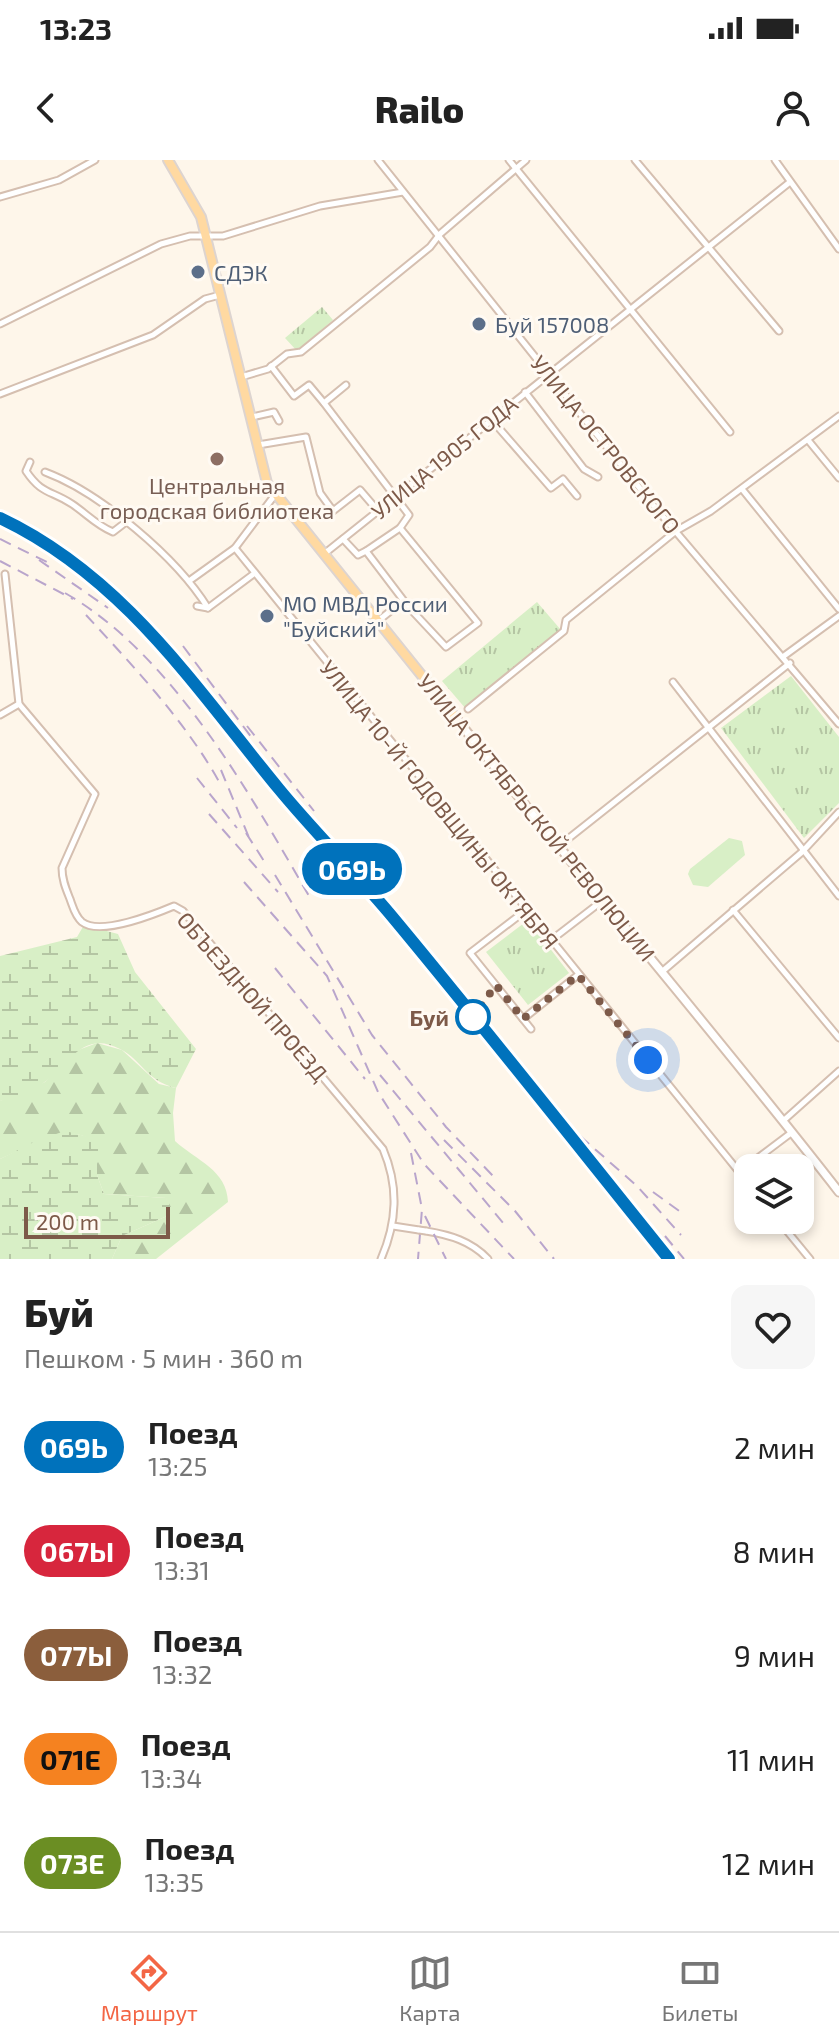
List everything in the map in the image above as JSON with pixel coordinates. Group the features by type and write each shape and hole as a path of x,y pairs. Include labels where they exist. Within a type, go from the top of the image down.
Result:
{"main road":[{"name":"УЛИЦА ОКТЯБРЬСКОЙ РЕВОЛЮЦИИ","path":"168,160 194,202 206,236 257,445 274,496 456,718"}],"street":[{"path":"0,197 59,180 95,160"},
{"name":"УЛИЦА ОСТРОВСКОГО","path":"378,160 676,531 839,724"},
{"path":"509,160 730,432"},
{"path":"241,378 271,366 287,354 301,352 430,247 440,234 526,160"},
{"path":"635,160 779,331"},
{"path":"775,160 839,249"},
{"name":"УЛИЦА 1905 ГОДА","path":"323,555 790,182"},
{"path":"0,324 161,244 190,236 223,236 335,203 403,192"},
{"path":"0,394 153,335 205,299 220,295"},
{"path":"271,366 294,396 309,385 409,515 400,528 358,555 343,539"},
{"path":"324,403 346,385"},
{"path":"525,392 584,469 598,477"},
{"path":"251,418 274,412 279,421"},
{"path":"468,709 564,631 566,620 676,531 742,489 839,416"},
{"path":"491,419 551,488 563,479 577,496"},
{"path":"257,445 306,437 320,493 333,511 360,490 378,511"},
{"path":"808,440 839,478"},
{"path":"30,462 26,471 44,493 70,502 96,525 113,532 126,522"},
{"path":"45,472 126,522 189,581 208,608"},
{"path":"742,489 839,609"},
{"path":"189,581 235,548 274,496"},
{"path":"366,551 404,602 446,647 478,623 400,528"},
{"name":"УЛИЦА 10-Й ГОДОВЩИНЫ ОКТЯБРЯ","path":"235,548 525,911 734,1166"},
{"path":"197,606 208,608 255,573"},
{"path":"0,715 19,704 2,591 5,574"},
{"path":"377,622 404,602"},
{"path":"784,656 839,616"},
{"path":"558,847 790,663"},
{"path":"673,682 839,896"},
{"name":"ОБЪЕЗДНОЙ ПРОЕЗД","path":"19,704 95,794 62,868 62,879 74,912 82,922 93,926 149,917 174,906 183,911 383,1149 392,1177 396,1215 381,1259"},
{"name":"УЛИЦА ОКТЯБРЬСКОЙ РЕВОЛЮЦИИ","path":"456,718 602,901 664,970 839,1192"},
{"path":"664,970 802,852 838,815"},
{"path":"550,941 602,901"},
{"path":"733,910 839,1038"},
{"path":"525,911 470,953 531,1029"},
{"path":"523,1019 578,975"},
{"path":"783,1122 839,1071"},
{"path":"763,1154 791,1133"},
{"path":"393,1226 447,1234 475,1246 488,1259"},
{"path":"789,1234 810,1259"}],"green space":[{"path":"322,307 333,320 297,351 285,338"},
{"path":"537,602 561,630 466,709 442,681"},
{"path":"791,676 839,737 839,803 804,838 721,728"},
{"path":"729,838 742,841 745,855 708,887 693,885 688,874 690,869"},
{"path":"528,920 569,973 528,1005 486,952"},
{"path":"84,925 118,934 135,972 196,1049 176,1088 157,1080 120,1049 97,1043 78,1051 36,1088 0,1101 0,956 77,937"},
{"path":"97,1043 122,1050 159,1084 176,1088 173,1113 175,1141 217,1174 226,1191 228,1202 156,1259 112,1259 122,1236 167,1216 166,1198 104,1194 97,1175 97,1160 105,1152 93,1141 80,1135 54,1136 0,1159 0,1101 45,1082 73,1052"},
{"path":"65,1131 93,1138 106,1152 97,1161 97,1175 104,1194 166,1198 171,1207 167,1216 122,1236 112,1259 0,1259 0,1159 38,1140"}],"railway":[{"path":"0,518 47,544 88,574 158,642 287,798 331,844 422,951 669,1259"},
{"path":"0,539 51,564"},
{"path":"39,560 108,608"},
{"path":"0,561 73,599"},
{"path":"65,593 104,620 174,688 233,770 309,896"},
{"path":"86,615 177,719 222,787"},
{"path":"183,646 252,738"},
{"path":"247,726 314,811"},
{"path":"221,770 250,840"},
{"path":"197,778 237,828"},
{"path":"209,814 278,892"},
{"path":"246,833 264,861"},
{"path":"275,875 372,1035 446,1127 495,1178"},
{"path":"244,882 327,976 378,1092 424,1164 514,1259"},
{"path":"275,968 365,1079"},
{"path":"380,1075 504,1224"},
{"path":"580,1136 637,1186 681,1235"},
{"path":"444,1140 515,1211 554,1259"},
{"path":"411,1153 422,1209 418,1259"},
{"path":"653,1192 682,1213"},
{"path":"425,1216 446,1259"},
{"path":"665,1236 684,1259"}],"train":[{"name":"069Ь","path":"0,518 26,530 78,563 125,603 157,638 277,787 336,850 398,924 669,1259"}],"place":[{"name":"СДЭК","path":"198,272"},
{"name":"Буй 157008","path":"479,324"},
{"name":"Центральная городская библиотека","path":"217,459"},
{"name":"МО МВД России \"Буйский\"","path":"267,616"},
{"name":"Буй","path":"473,1017"}],"route":[{"path":"473,1017 496,985 523,1019 578,975 648,1060"}]}
